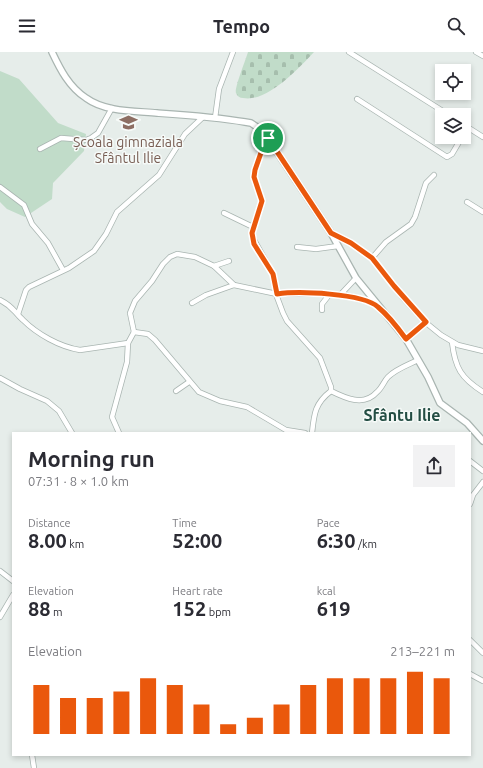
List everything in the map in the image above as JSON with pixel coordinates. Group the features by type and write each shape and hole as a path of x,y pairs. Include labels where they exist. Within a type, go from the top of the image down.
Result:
{"street":[{"path":"52,52 64,75 79,93 96,104 112,108 251,123 263,131 331,233 356,278 406,339 440,403 467,423 483,441"},
{"path":"215,118 219,89 232,52"},
{"path":"349,52 438,108"},
{"path":"476,52 483,56"},
{"path":"357,99 447,157 452,154 458,144"},
{"path":"40,149 61,138 86,140 91,138 98,133 112,108"},
{"path":"18,314 26,290 29,287 63,270 94,251 106,234 117,212 159,175 185,134 203,117"},
{"path":"471,129 483,137"},
{"path":"268,138 263,147 254,177 262,201 253,227 254,244 273,274 278,304 287,321 320,358 331,386 331,391"},
{"path":"372,258 386,242 411,224 415,217 426,183 434,175"},
{"path":"0,187 24,205 32,224 48,243 63,270"},
{"path":"467,202 483,212"},
{"path":"224,213 253,227"},
{"path":"331,233 351,243 372,258 394,286 426,322 452,342 483,351"},
{"path":"297,247 316,249 338,246"},
{"path":"119,432 112,417 127,362 128,343 134,332 131,319 131,308 140,294 170,257 177,254 183,254 214,266 234,285"},
{"path":"214,266 229,261"},
{"path":"341,294 356,278"},
{"path":"192,303 206,295 234,285 277,294 341,294 368,301 378,306"},
{"path":"322,310 322,304 329,295"},
{"path":"0,300 11,306 24,321 52,340 73,349 80,350 128,343"},
{"path":"406,339 426,322"},
{"path":"134,332 148,334 160,345 188,382 205,396 247,407 278,426 293,432"},
{"path":"452,342 458,369 471,384 483,392"},
{"path":"331,391 354,400 369,398 379,391 383,382 392,374 418,360"},
{"path":"0,378 47,401 59,411 71,432"},
{"path":"176,391 188,382"},
{"path":"312,432 317,405 320,400 331,391"},
{"path":"471,462 483,471"},
{"path":"471,502 477,489 483,482"},
{"path":"0,571 12,580"},
{"path":"0,617 12,597"},
{"path":"471,641 483,653"},
{"path":"471,675 483,681"},
{"path":"32,756 34,768"}],"green space":[{"path":"248,52 314,52 300,67 272,90 252,98 242,98 237,95 236,90"},
{"path":"0,71 19,79 58,123 86,134 84,151 53,183 52,199 25,217 7,209 0,202"}],"place":[{"name":"Școala gimnaziala Sfântul Ilie","path":"128,122"}],"district":[{"name":"Sfântu Ilie","path":"402,415"}],"route":[{"path":"268,138 331,233 351,243 372,258 403,298 426,322 406,339 378,306 368,301 341,294 277,294 273,274 254,244 252,233 262,201 261,194 254,177 255,170 263,147 268,138"}]}
